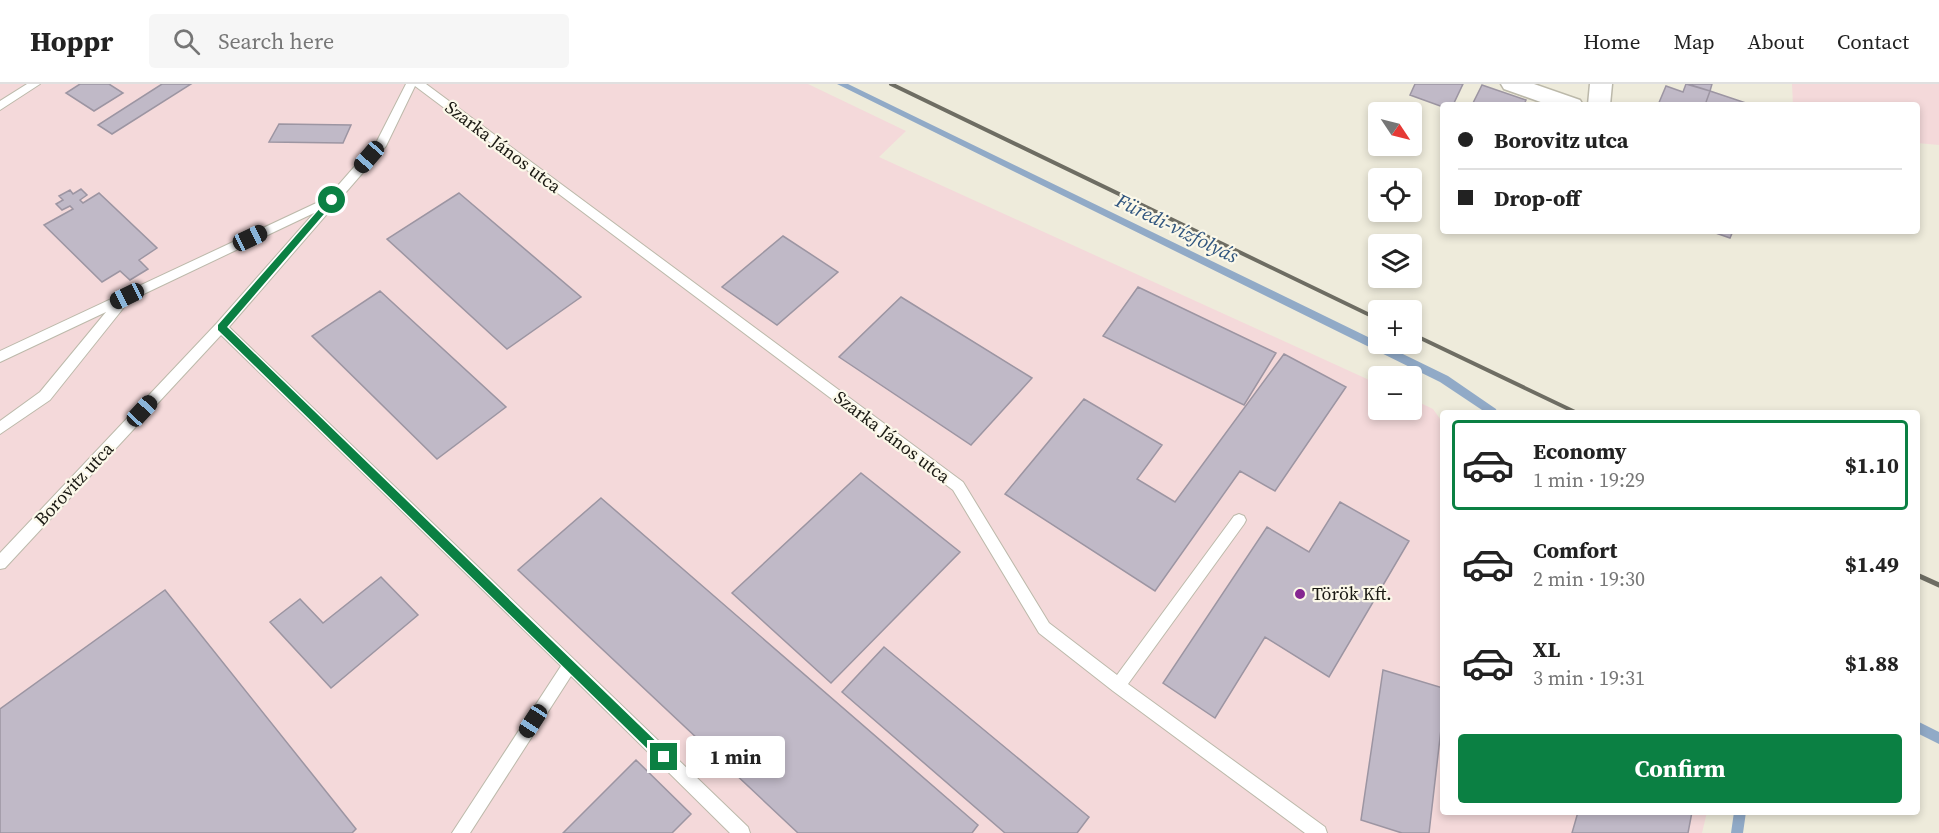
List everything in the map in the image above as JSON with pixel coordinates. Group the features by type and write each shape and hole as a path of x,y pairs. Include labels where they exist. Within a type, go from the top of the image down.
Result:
{"street":[{"path":"1512,84 1563,102"},
{"path":"1599,102 1602,84"}],"lane":[{"path":"0,106 35,84"},
{"name":"Borovitz utca","path":"0,563 221,327 382,143 411,84"},
{"name":"Szarka János utca","path":"419,84 957,486 1044,628 1118,687 1319,833"},
{"path":"0,357 332,200"},
{"path":"0,429 45,396 127,296"},
{"path":"221,327 742,833"},
{"path":"1118,687 1239,520"},
{"path":"460,833 570,665"}],"shaded area":[{"path":"0,84 808,84 906,131 879,157 1368,379 1368,420 1422,420 1422,404 1433,409 1440,419 1440,815 1706,815 1702,833 0,833"},
{"path":"1792,84 1939,84 1939,145 1920,143 1920,102 1793,102"}],"building":[{"path":"80,84 109,84 123,93 94,111 66,93"},
{"path":"162,84 191,84 112,134 98,125"},
{"path":"1415,84 1463,84 1454,102 1440,102 1440,106 1410,95"},
{"path":"1686,84 1710,91 1706,102 1659,102 1666,86 1683,92"},
{"path":"1688,84 1712,84 1710,91"},
{"path":"1482,85 1526,100 1525,102 1474,102"},
{"path":"1710,91 1743,102 1706,102"},
{"path":"279,124 351,125 343,143 269,142"},
{"path":"81,189 87,195 80,200 83,203 99,193 157,248 139,260 148,269 130,280 120,271 102,282 44,225 73,209 70,206 62,210 56,204 63,200 59,196 70,190 73,194"},
{"path":"459,193 581,297 507,349 387,239"},
{"path":"1719,234 1732,234 1730,238"},
{"path":"783,236 838,272 777,325 722,287"},
{"path":"1138,287 1276,353 1244,405 1103,336"},
{"path":"380,291 506,407 437,459 312,336"},
{"path":"901,297 1032,378 971,445 839,357"},
{"path":"1284,354 1346,387 1275,491 1240,471 1155,591 1005,494 1084,399 1162,445 1137,479 1175,502"},
{"path":"861,473 960,552 831,683 732,593"},
{"path":"601,498 978,825 972,833 798,833 518,570"},
{"name":"Török Kft.","path":"1340,502 1409,541 1329,677 1265,637 1215,718 1163,683 1267,527 1309,552"},
{"path":"381,577 418,615 331,688 270,622 300,599 323,623"},
{"path":"165,590 356,829 352,833 0,833 0,709"},
{"path":"884,647 1089,817 1077,833 1005,833 842,692"},
{"path":"1383,670 1440,687 1440,738 1429,833 1402,833 1361,820"},
{"path":"636,760 691,814 672,833 563,833"},
{"path":"1577,815 1691,815 1688,833 1572,833"}],"waterway":[{"name":"Füredi-vízfolyás","path":"841,84 1444,379 1489,410"},
{"name":"Füredi-vízfolyás","path":"1920,728 1939,738"},
{"path":"1737,833 1740,815"}],"railway":[{"path":"891,84 1368,314"},
{"path":"1422,339 1571,410"},
{"path":"1920,576 1939,585"}],"place":[{"name":"Török Kft.","path":"1300,594"}],"route":[{"path":"332,200 221,327 664,757"}]}
